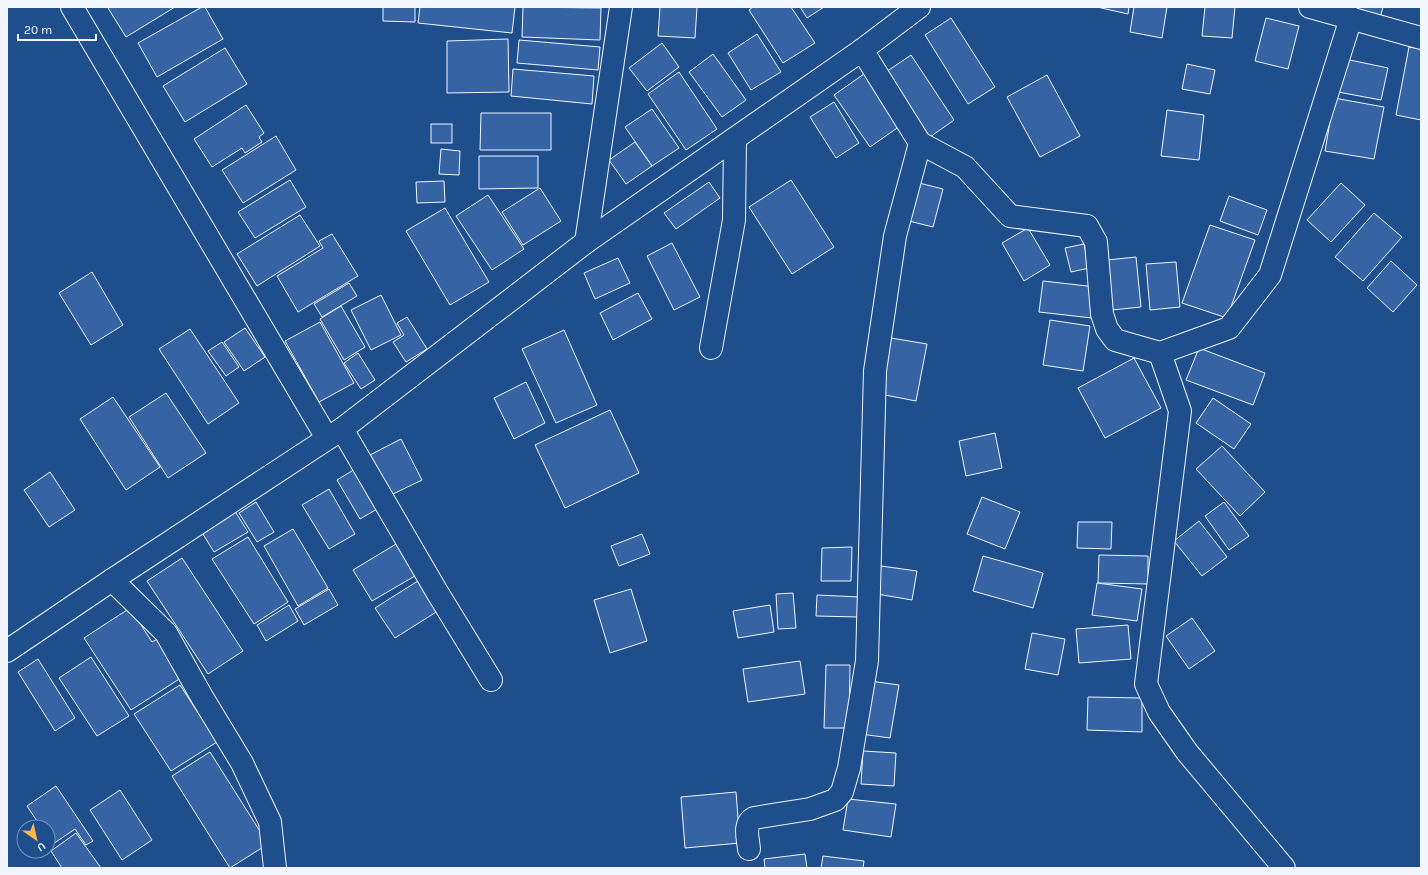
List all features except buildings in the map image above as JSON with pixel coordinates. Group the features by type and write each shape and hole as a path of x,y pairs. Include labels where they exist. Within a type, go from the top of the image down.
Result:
{"street":[{"path":"72,7 335,434 437,592 490,680"},
{"path":"586,242 621,7"},
{"path":"7,651 112,580 335,434 586,242 862,50 919,7"},
{"path":"1310,7 1421,38"},
{"path":"862,50 920,143 965,167 1010,216 1087,226 1096,242 1102,314 1107,329 1115,340 1160,353 1229,328 1270,275 1350,18"},
{"path":"711,348 734,220 735,139"},
{"path":"749,849 746,827 750,820 754,818 810,809 835,800 842,792 848,768 866,661 875,371 895,236 920,143"},
{"path":"1160,353 1180,411 1146,684 1159,712 1187,752 1284,868"},
{"path":"112,580 166,633 202,698 242,763 270,822 275,868"}]}
